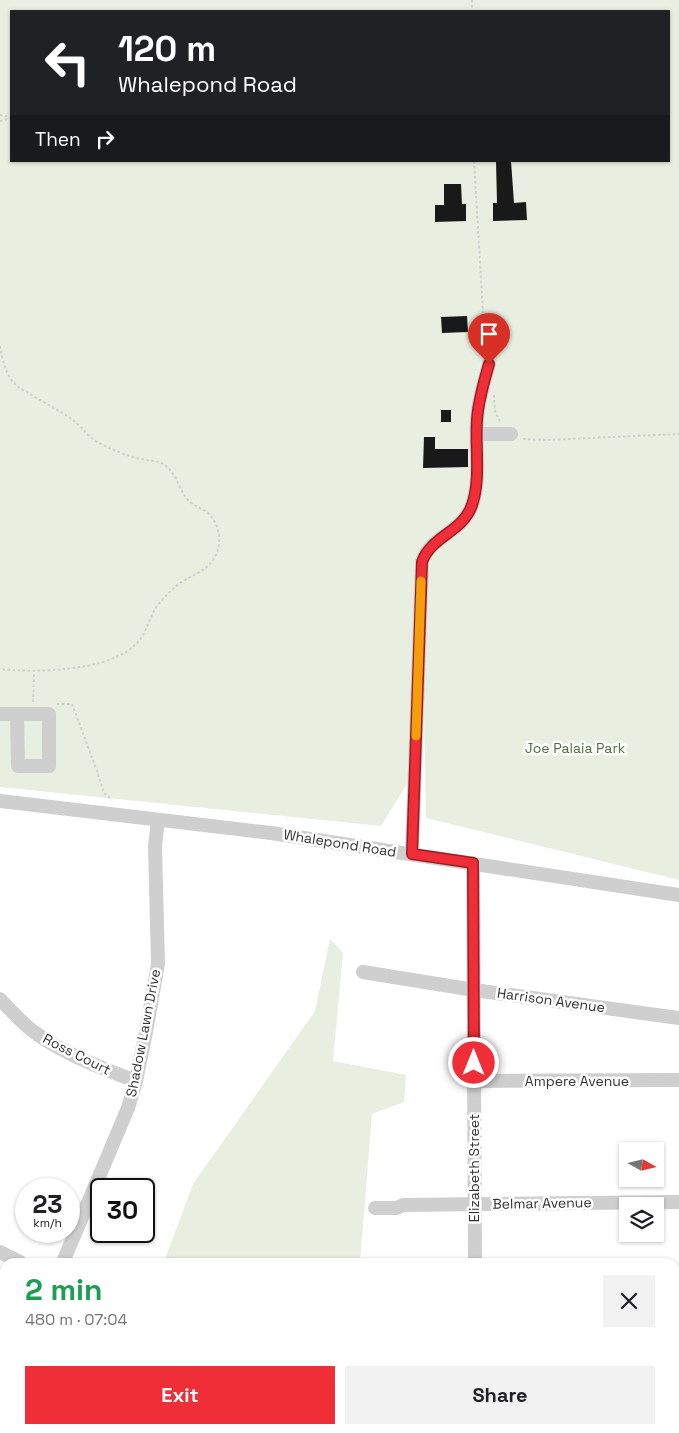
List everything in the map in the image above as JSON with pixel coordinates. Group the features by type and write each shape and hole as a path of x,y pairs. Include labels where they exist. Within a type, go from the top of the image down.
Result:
{"street":[{"path":"412,854 422,562 429,547 457,526 472,506 476,481 478,410 489,364"},
{"path":"477,434 511,434"},
{"path":"0,714 17,714"},
{"name":"Whalepond Road","path":"0,801 271,833 679,896"},
{"name":"Shadow Lawn Drive","path":"65,1258 128,1108 136,1081 158,964 155,846 158,820"},
{"name":"Elizabeth Street","path":"473,863 475,1258"},
{"name":"Harrison Avenue","path":"364,972 474,990 679,1018"},
{"name":"Ross Court","path":"0,999 20,1020 45,1039 108,1071 136,1081"},
{"name":"Ampere Avenue","path":"474,1081 679,1080"},
{"name":"Belmar Avenue","path":"375,1208 397,1208 403,1205 679,1202"},
{"path":"0,1252 12,1258"}],"path":[{"path":"474,162 484,330 489,364"},
{"path":"0,346 6,370 15,384 74,420 97,442 168,467 189,500 213,519 219,540 217,553 210,564 176,586 153,612 143,636 130,649 114,658 66,669 34,671 0,668"},
{"path":"493,389 495,411 501,424 511,434 524,439 547,440 679,434"},
{"path":"32,704 34,671"},
{"path":"52,704 72,704 104,793 112,800"}],"green space":[{"name":"Joe Palaia Park","path":"0,0 679,0 679,880 426,818 423,661 407,784 381,826 0,787"},
{"path":"330,939 343,953 333,1061 406,1075 404,1102 372,1114 360,1258 165,1258 193,1184 315,1011"}],"building":[{"path":"496,162 511,162 514,203 526,202 527,220 493,221 493,203 497,203"},
{"path":"444,184 461,184 462,204 466,204 466,221 435,222 435,205 444,205"},
{"path":"467,316 468,332 442,333 441,317"},
{"path":"441,410 451,410 451,422 441,422"},
{"path":"424,437 435,437 435,449 468,449 468,467 423,468"}],"slow traffic":[{"path":"416,736 421,581"}],"route":[{"path":"474,1063 473,863 412,854 419,599 422,562 429,547 449,534 465,518 472,506 476,481 477,418 481,392 489,364"}]}
